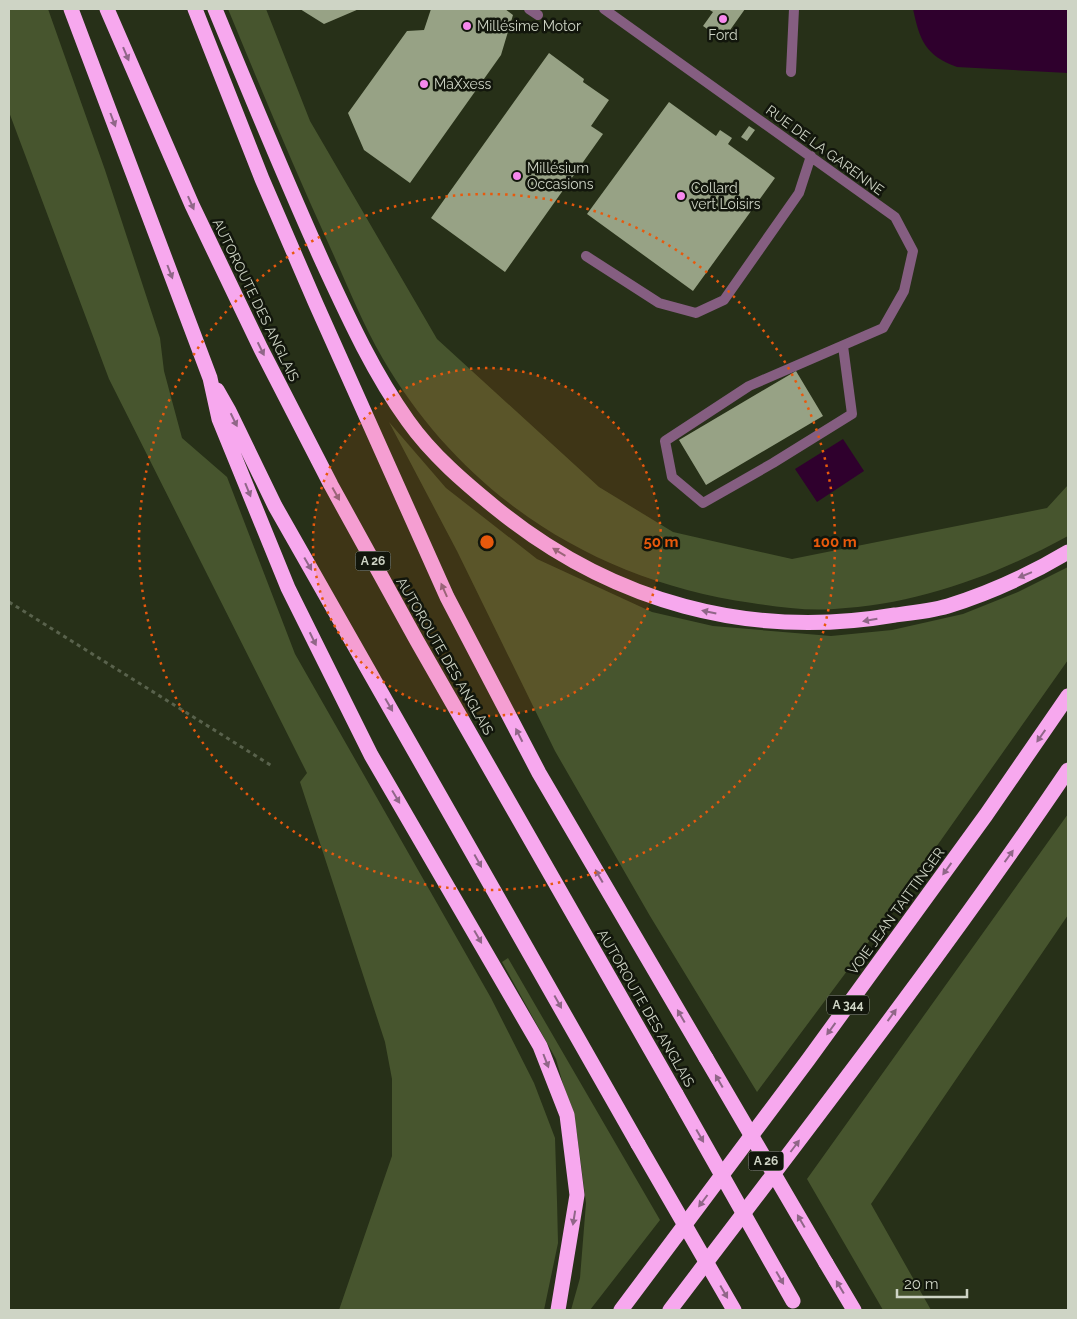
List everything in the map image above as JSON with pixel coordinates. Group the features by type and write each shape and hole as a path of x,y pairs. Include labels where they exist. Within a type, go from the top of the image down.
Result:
{"highway":[{"path":"71,9 210,378 219,419 288,588 371,755 540,1046 567,1115 578,1195 558,1310"},
{"name":"AUTOROUTE DES ANGLAIS","path":"107,9 192,205 261,350 331,485 417,641 796,1305"},
{"name":"AUTOROUTE DES ANGLAIS","path":"195,9 262,179 447,597 539,773 854,1310"},
{"path":"215,9 305,222 358,338 408,422 452,470 525,531 591,571 671,604 760,622 852,623 947,607 1033,573 1068,552"},
{"path":"210,378 230,410 275,506 734,1310"},
{"name":"VOIE JEAN TAITTINGER","path":"621,1310 814,1053 986,815 1068,696"},
{"name":"A 344","path":"670,1310 825,1106 996,874 1068,770"}],"lane":[{"name":"RUE DE LA GARENNE","path":"604,9 894,217 913,251 904,291 883,328 749,386 665,441 672,477 703,502 773,463 852,414 843,346"},
{"path":"791,72 794,9"},
{"path":"586,256 659,303 696,313 724,300 799,193 811,156"}],"path":[{"path":"9,602 272,766"}],"green space":[{"path":"9,9 48,9 105,170 160,338 164,371 182,438 227,477 295,654 491,998 534,1083 555,1138 558,1243 544,1310 339,1310 392,1156 392,1079 385,1042 300,782 307,773 109,379 9,112"},
{"path":"228,9 266,9 310,121 437,339 599,487 673,532 792,559 1047,508 1068,485 1068,536 1013,563 956,586 896,601 865,606 814,609 752,603 694,592 639,575 587,552 539,524 494,491 452,452 415,408 383,359 361,317"},
{"path":"389,422 446,488 537,559 652,612 713,626 831,636 892,630 963,614 1018,592 1068,567 1068,660 879,928 757,1092 650,916 555,751 457,551"},
{"path":"1068,814 1068,915 871,1204 931,1310 883,1310 807,1179"},
{"path":"508,958 660,1220 590,1310 571,1310 580,1278 586,1203 577,1134 556,1059 502,962"}],"shaded area":[{"path":"913,9 1068,9 1068,73 957,67 938,57 926,46 918,30"},
{"path":"843,439 864,471 817,502 795,469"}],"building":[{"path":"300,9 359,9 324,24"},
{"name":"MaXxess","path":"431,9 505,9 513,15 501,55 410,183 364,150 348,113 407,31 424,30"},
{"name":"Ford","path":"708,9 745,9 723,40 703,26 713,12"},
{"name":"Millésium Occasions","path":"549,53 584,79 583,82 609,100 591,126 603,134 505,272 431,218"},
{"name":"Collard vert Loisirs","path":"669,102 716,136 720,130 732,138 728,144 775,178 693,291 587,214"},
{"path":"749,126 755,130 747,141 741,137"},
{"path":"796,371 823,416 706,485 679,440"}],"place":[{"name":"Ford","path":"723,19"},
{"name":"Millésime Motor","path":"467,26"},
{"name":"MaXxess","path":"424,84"},
{"name":"Millésium Occasions","path":"517,176"},
{"name":"Collard vert Loisirs","path":"681,196"}]}
